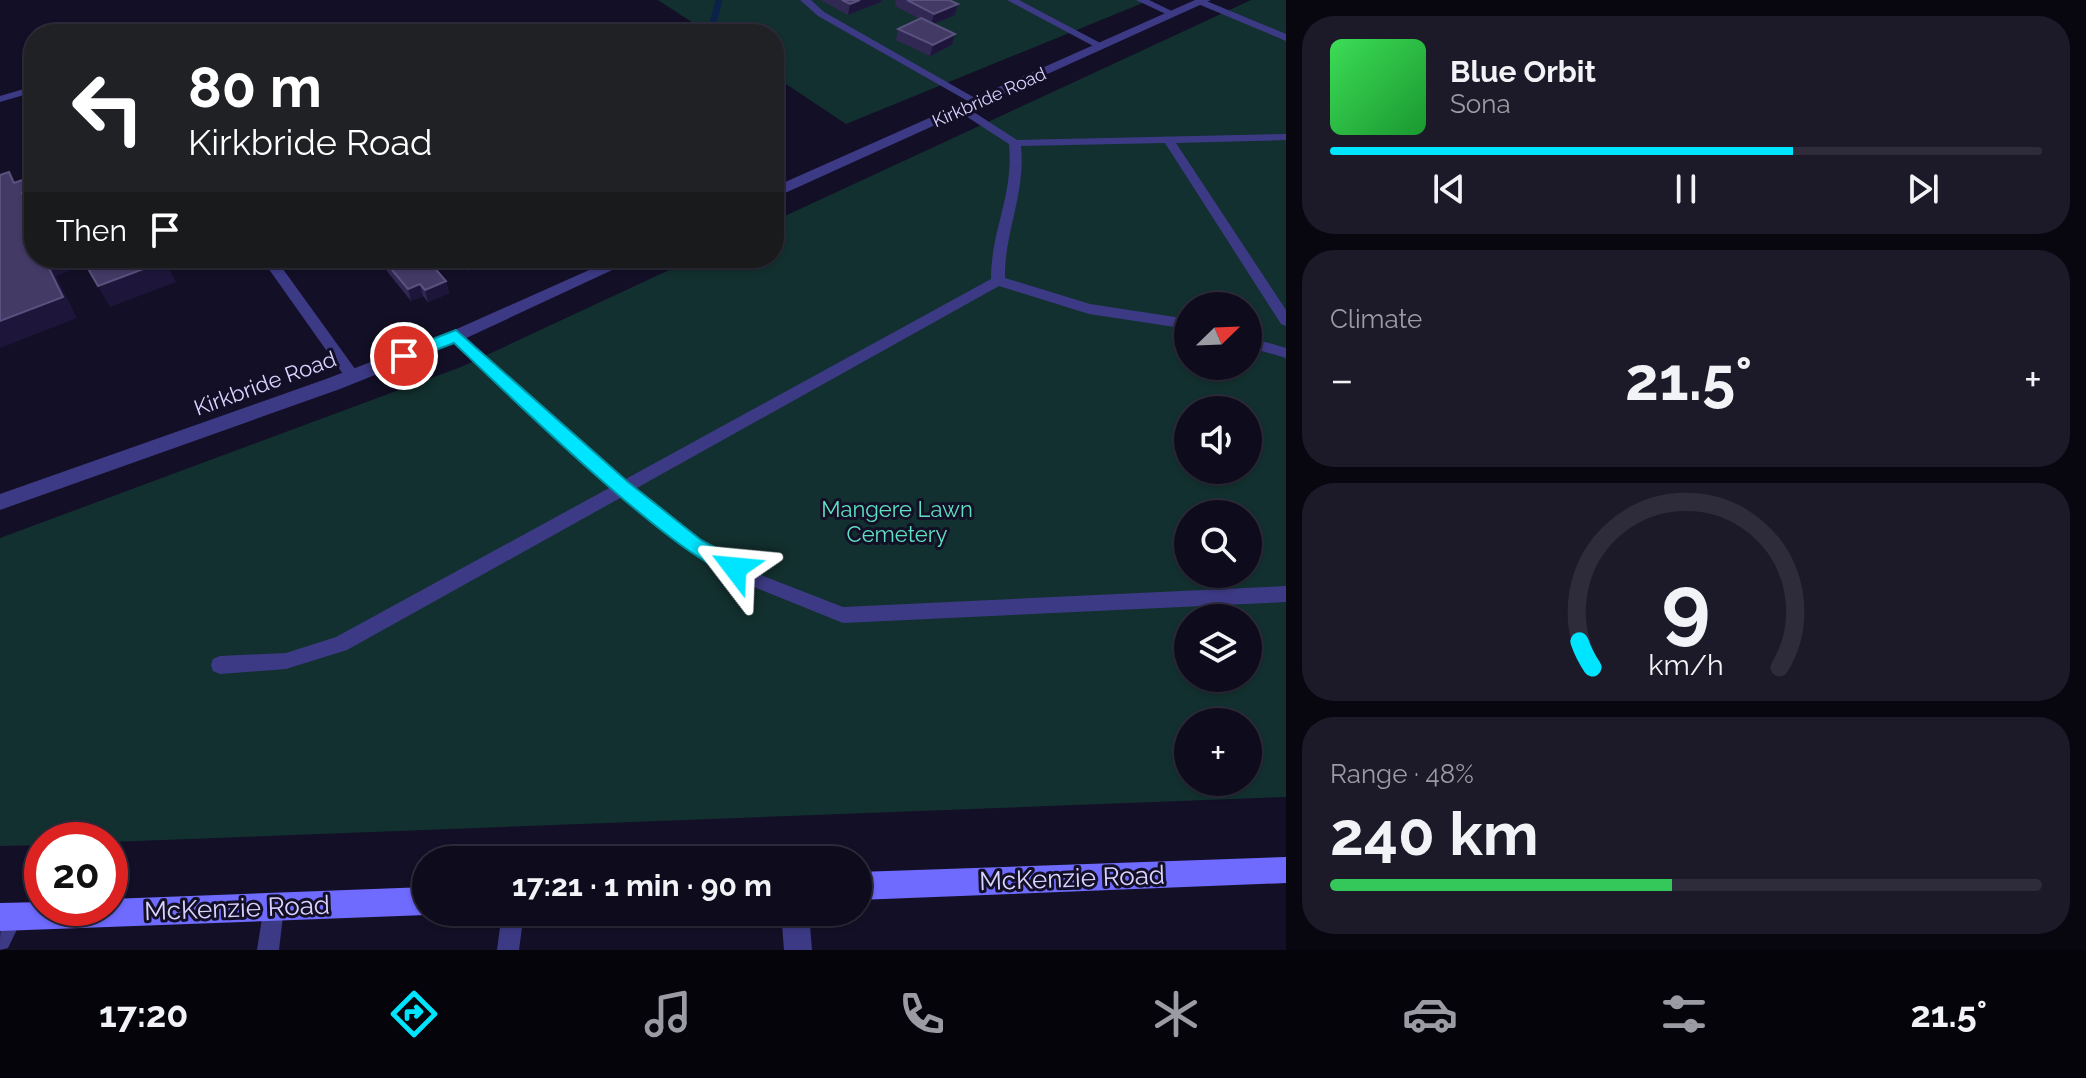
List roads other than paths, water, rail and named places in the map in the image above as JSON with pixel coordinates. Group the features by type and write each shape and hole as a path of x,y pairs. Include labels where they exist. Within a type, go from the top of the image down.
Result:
{"main road":[{"name":"McKenzie Road","path":"872,885 1286,870"},
{"name":"McKenzie Road","path":"4,925 273,907 412,902"}],"street":[{"name":"Kirkbride Road","path":"784,189 1203,1"},
{"name":"Kirkbride Road","path":"0,502 353,377 456,336 608,268"},
{"path":"796,926 798,950"}],"lane":[{"path":"805,0 821,14 977,102"},
{"path":"1012,0 1101,46"},
{"path":"1141,0 1173,14"},
{"path":"1203,1 1286,38"},
{"path":"0,99 24,92"},
{"path":"962,109 1015,143 1286,137"},
{"path":"1169,141 1286,321"},
{"path":"998,281 995,252 1014,205 1020,169 1015,143"},
{"path":"275,268 353,377"},
{"path":"220,665 286,661 341,644 998,281 1089,309 1174,322"},
{"path":"456,336 622,488 694,546 755,580 843,615 1286,594"},
{"path":"1262,346 1286,353"},
{"path":"268,950 273,907"},
{"path":"508,950 511,926"}],"waterway":[{"path":"713,24 719,0"}],"park label":[{"name":"Mangere Lawn Cemetery","path":"897,522"}]}
